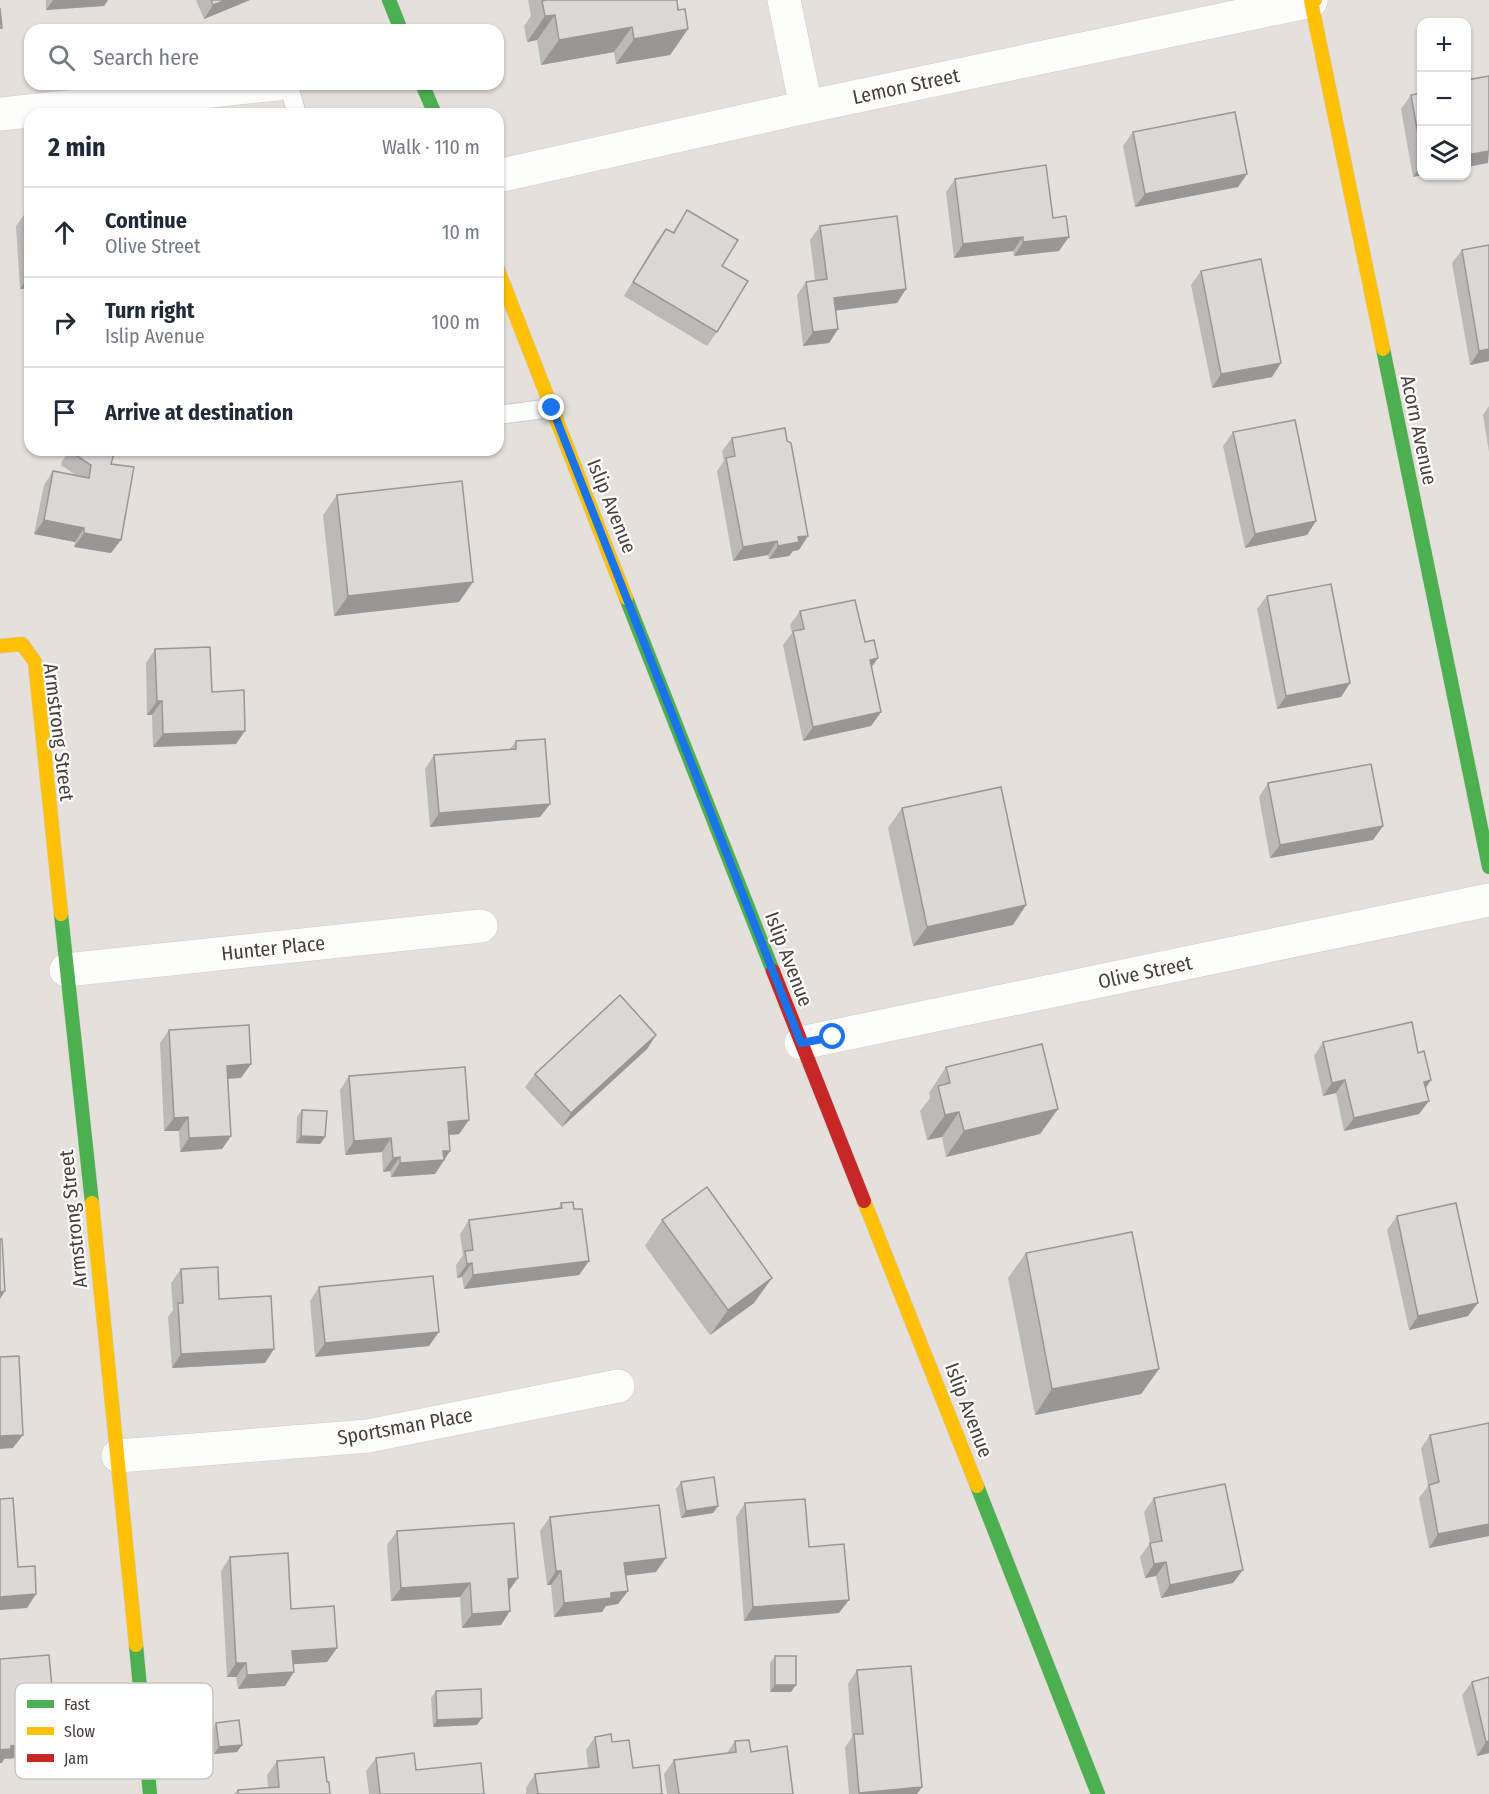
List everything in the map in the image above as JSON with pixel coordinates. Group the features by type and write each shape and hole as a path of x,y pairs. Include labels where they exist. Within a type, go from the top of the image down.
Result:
{"street":[{"path":"389,0 399,24"},
{"path":"784,0 806,107"},
{"name":"Lemon Street","path":"504,175 806,107 1313,0"},
{"name":"Acorn Avenue","path":"1313,0 1489,867"},
{"path":"55,108 222,90"},
{"path":"425,90 432,108"},
{"path":"0,114 24,111"},
{"name":"Islip Avenue","path":"504,285 1098,1794"},
{"name":"Armstrong Street","path":"0,646 22,644 34,662 118,1456 139,1683"},
{"name":"Olive Street","path":"801,1043 1489,900"},
{"name":"Hunter Place","path":"66,970 481,926"},
{"name":"Sportsman Place","path":"118,1456 369,1437 618,1386"},
{"name":"Armstrong Street","path":"149,1779 150,1794"}],"lane":[{"path":"290,90 295,108"},
{"path":"504,414 552,408"}],"shaded area":[{"path":"0,0 1489,0 1489,1794 0,1794"}],"building":[{"path":"211,0 226,0 213,5"},
{"path":"677,0 678,10 685,9 688,29 634,39 632,27 559,40 555,15 545,16 542,1"},
{"path":"1489,76 1489,151 1471,154 1471,126 1471,79"},
{"path":"1417,94 1417,129 1411,95"},
{"path":"1235,112 1247,174 1145,194 1133,132"},
{"path":"1046,165 1053,218 1066,216 1069,237 1023,242 1023,237 963,244 955,179"},
{"path":"687,210 738,240 722,266 748,281 717,332 633,282 666,229 674,233"},
{"path":"897,216 906,289 834,298 838,329 813,332 806,282 827,279 820,226"},
{"path":"1489,245 1489,349 1479,351 1462,250"},
{"path":"1261,259 1281,363 1221,374 1201,271"},
{"path":"1295,420 1316,521 1255,534 1233,432"},
{"path":"785,428 787,441 791,443 808,536 798,537 799,542 778,546 777,541 743,547 726,458 735,456 732,438"},
{"path":"77,456 113,456 111,464 134,467 121,540 84,533 84,528 44,520 53,471 89,478 91,465"},
{"path":"462,481 473,582 348,596 337,495"},
{"path":"1331,584 1350,683 1286,696 1267,596"},
{"path":"855,600 865,642 874,640 878,658 870,660 881,712 813,727 793,631 804,629 800,611"},
{"path":"210,647 212,692 244,690 245,731 163,734 162,701 157,701 155,649"},
{"path":"545,739 550,804 439,813 434,755 516,749 516,741"},
{"path":"1371,764 1383,826 1280,845 1268,783"},
{"path":"1001,787 1026,905 927,927 902,808"},
{"path":"620,995 656,1035 571,1113 535,1074"},
{"path":"1412,1022 1418,1053 1424,1051 1431,1080 1424,1082 1429,1101 1354,1118 1345,1080 1332,1083 1323,1042"},
{"path":"249,1025 251,1064 227,1066 231,1136 189,1138 188,1117 174,1118 169,1030"},
{"path":"1042,1044 1058,1109 964,1131 959,1112 945,1115 938,1086 950,1083 946,1067"},
{"path":"465,1067 469,1120 448,1122 450,1151 443,1151 444,1160 400,1163 400,1157 393,1158 391,1138 354,1141 349,1076"},
{"path":"302,1110 327,1111 325,1137 301,1136"},
{"path":"707,1187 772,1278 728,1310 662,1220"},
{"path":"573,1202 574,1209 582,1209 589,1261 473,1275 472,1263 467,1264 465,1251 473,1250 469,1220 562,1208 561,1203"},
{"path":"1456,1203 1478,1303 1418,1316 1397,1216"},
{"path":"1132,1232 1159,1369 1052,1389 1026,1253"},
{"path":"0,1239 2,1239 5,1291 0,1292"},
{"path":"218,1267 219,1299 271,1296 274,1349 181,1354 178,1303 183,1303 181,1269"},
{"path":"433,1276 439,1332 325,1343 319,1287"},
{"path":"19,1356 23,1435 0,1436 0,1357"},
{"path":"1489,1423 1489,1524 1438,1534 1429,1485 1439,1482 1430,1435"},
{"path":"714,1477 718,1506 686,1511 681,1482"},
{"path":"1225,1484 1243,1570 1170,1585 1166,1562 1154,1564 1150,1543 1162,1541 1154,1498"},
{"path":"13,1498 18,1567 35,1566 36,1594 0,1597 0,1499"},
{"path":"805,1499 809,1547 844,1544 849,1600 753,1607 745,1503"},
{"path":"659,1505 666,1558 624,1563 628,1591 611,1593 611,1598 564,1603 561,1571 556,1571 550,1517"},
{"path":"514,1523 518,1578 508,1579 510,1611 472,1614 470,1583 401,1588 397,1531"},
{"path":"288,1553 291,1609 334,1606 337,1648 292,1651 294,1672 247,1675 246,1663 236,1663 230,1557"},
{"path":"49,1655 52,1683 15,1683 15,1746 11,1746 11,1749 0,1750 0,1659"},
{"path":"775,1656 796,1656 796,1685 775,1685"},
{"path":"911,1666 922,1787 859,1793 854,1734 863,1734 857,1670"},
{"path":"1489,1677 1489,1741 1486,1742 1472,1682"},
{"path":"481,1689 482,1718 437,1720 436,1691"},
{"path":"239,1720 242,1745 219,1747 216,1723"},
{"path":"611,1734 612,1742 629,1740 633,1768 659,1765 662,1794 538,1794 535,1774 599,1767 595,1737"},
{"path":"749,1740 751,1752 787,1746 793,1794 679,1794 674,1760 736,1752 735,1741"},
{"path":"414,1753 416,1770 481,1763 484,1794 380,1794 376,1758"},
{"path":"324,1757 330,1794 238,1794 238,1790 279,1787 277,1761"}],"traffic: fast":[{"path":"389,0 399,24"},
{"path":"425,90 432,108"},
{"path":"1383,349 1489,867"},
{"path":"626,598 773,971"},
{"path":"61,914 92,1203"},
{"path":"977,1486 1098,1794"},
{"path":"136,1645 140,1683"},
{"path":"149,1779 150,1794"}],"traffic: slow":[{"path":"1315,0 1311,1 1383,349"},
{"path":"504,285 626,598"},
{"path":"0,646 22,644 35,662 61,914"},
{"path":"864,1201 977,1486"},
{"path":"92,1203 136,1645"}],"traffic: jam":[{"path":"773,971 864,1201"}],"route":[{"path":"552,408 801,1043 833,1037"}]}
